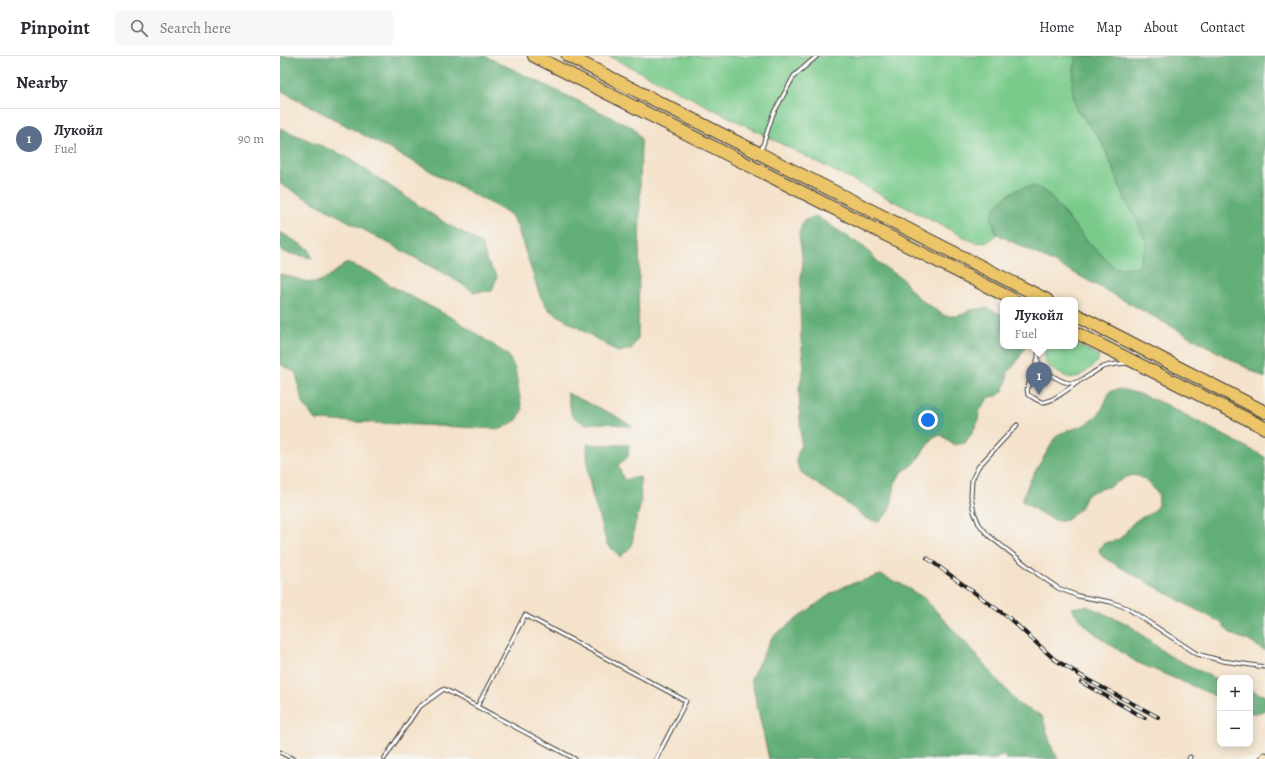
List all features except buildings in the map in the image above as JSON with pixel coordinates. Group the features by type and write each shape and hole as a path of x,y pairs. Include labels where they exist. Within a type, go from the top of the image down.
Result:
{"highway":[{"path":"534,56 1008,297"},
{"path":"568,56 1041,297"},
{"path":"1078,316 1265,412"},
{"path":"1078,334 1265,428"}],"lane":[{"path":"760,154 773,114 794,76 817,56"},
{"path":"989,287 1003,297"},
{"path":"1039,349 1035,369 1027,390 1028,395 1042,402 1049,401 1105,366 1135,362"},
{"path":"1037,356 1038,362 1043,369 1060,380 1070,383 1081,381"},
{"path":"1016,425 978,467 972,480 971,496 974,512 979,524 988,535 1058,588 1078,596 1111,602 1127,608 1197,654 1223,661 1265,667"},
{"path":"477,707 525,615 686,701 656,759"},
{"path":"384,759 418,708 444,689 575,759"},
{"path":"280,752 294,759"}],"green space":[{"path":"280,56 485,56 634,128 641,139 638,338 631,349 618,352 549,310 540,296 517,226 510,214 280,90"},
{"path":"609,56 1076,56 1072,85 1076,109 1101,140 1123,196 1135,216 1147,244 1138,267 1115,268 1089,243 1045,191 992,217 997,234 989,241 976,243"},
{"path":"1076,56 1265,56 1265,378 1076,274 997,234 992,216 998,204 1016,190 1030,186 1036,187 1045,191 1089,243 1115,268 1138,267 1147,244 1135,216 1123,196 1101,140 1076,109 1072,85"},
{"path":"280,128 345,156 445,223 471,237 482,245 487,262 497,276 492,291 474,292 452,278 280,184"},
{"path":"816,216 865,248 881,265 902,278 915,295 945,316 955,316 964,314 970,310 985,308 1000,314 1000,349 1024,349 1016,363 1008,372 1003,391 997,396 990,397 984,404 979,412 978,422 965,443 955,445 941,435 933,437 915,463 902,472 895,483 892,502 886,515 879,522 867,519 842,500 805,476 799,470 796,459 801,444 799,388 804,368 801,341 800,302 803,263 799,234 803,221"},
{"path":"280,232 309,249 312,258 287,253 280,249"},
{"path":"347,263 370,272 395,288 456,320 508,355 515,369 522,410 517,420 501,429 315,420 302,402 296,373 280,364 280,274 304,281 317,282 328,277"},
{"path":"1078,345 1098,355 1099,357 1092,367 1081,375 1073,378 1059,373 1047,365 1044,359 1046,349 1078,349"},
{"path":"1119,389 1137,393 1167,405 1265,457 1265,651 1249,641 1231,634 1220,622 1101,555 1099,550 1103,544 1119,539 1135,521 1148,515 1158,505 1159,498 1157,494 1154,489 1142,478 1138,476 1126,477 1112,485 1090,493 1085,497 1081,507 1070,518 1063,521 1058,521 1048,517 1022,501 1029,482 1057,435 1082,426 1093,420 1102,409 1110,391"},
{"path":"567,393 614,415 633,427 607,423 585,424 572,416"},
{"path":"587,444 629,445 628,457 618,465 624,480 640,477 641,503 634,528 632,546 620,557 607,544 592,494 588,474"},
{"path":"881,575 901,584 924,598 972,650 1018,704 1042,716 1053,751 1059,759 1006,759 1004,755 995,759 769,759 751,678 772,637 829,595 847,585"},
{"path":"1087,606 1128,624 1168,655 1217,680 1217,697 1136,662 1098,636 1084,624 1071,608"},
{"path":"1253,691 1265,696 1265,710 1255,714 1253,713"}],"railway":[{"path":"927,558 1009,618 1054,659 1088,680 1158,717"},
{"path":"1081,682 1145,718"}],"place":[{"name":"Лукойл","path":"1039,395"}]}
